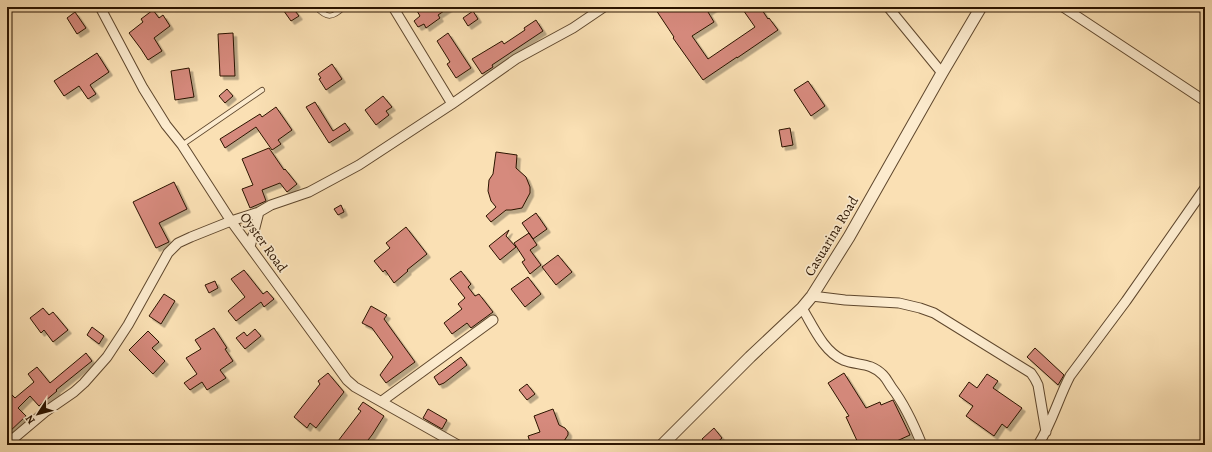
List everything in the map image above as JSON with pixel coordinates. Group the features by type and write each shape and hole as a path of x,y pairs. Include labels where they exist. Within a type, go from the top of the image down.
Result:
{"street":[{"name":"Oyster Road","path":"100,7 144,88 166,124 182,145 231,221 347,380 355,387 458,445"},
{"path":"393,7 452,104"},
{"path":"7,444 45,412 74,392 107,357 128,325 168,252 178,244 231,221 259,212 271,205 309,192 359,165 452,104 516,59 572,28 604,7"},
{"path":"888,7 942,73"},
{"name":"Casuarina Road","path":"662,445 750,357 802,308 812,296 849,237 981,7"},
{"path":"1063,7 1205,101"},
{"path":"1038,445 1046,432 1061,398 1063,389 1070,376 1205,188"},
{"path":"250,247 259,212"},
{"path":"812,296 844,300 898,303 934,313 1031,373 1038,385 1046,432"},
{"path":"802,308 830,352 844,360 873,367 884,376 914,425 922,445"},
{"path":"382,401 493,320"}],"lane":[{"path":"316,7 321,13 329,16 337,14 344,7"},
{"path":"182,145 262,90"}],"building":[{"path":"281,7 292,7 299,16 291,21"},
{"path":"423,7 450,7 438,15 440,18 426,28 424,24 418,27 414,21 420,16 417,11"},
{"path":"654,7 715,7 708,12 714,22 692,36 708,59 755,27 741,7 760,7 778,30 703,80 673,38 674,37"},
{"path":"153,10 159,18 163,15 170,26 154,38 162,51 148,60 129,33 143,22 141,19"},
{"path":"473,11 478,19 468,26 463,18"},
{"path":"75,12 86,28 77,34 67,18"},
{"path":"536,20 543,31 492,65 493,67 482,74 472,59 502,41 504,44 525,30 524,28"},
{"path":"233,33 235,76 220,76 218,34"},
{"path":"448,33 471,68 456,78 447,64 450,62 437,41"},
{"path":"97,53 109,72 90,85 96,94 88,99 79,86 64,96 54,81"},
{"path":"332,64 342,79 326,90 319,79 321,78 318,74"},
{"path":"189,68 194,97 175,100 171,71"},
{"path":"808,81 825,106 811,116 794,90"},
{"path":"227,89 233,96 225,103 219,96"},
{"path":"383,96 392,107 386,111 389,115 376,125 365,110"},
{"path":"315,102 333,131 345,123 350,130 329,143 306,107"},
{"path":"276,107 292,130 278,140 281,144 272,150 256,127 225,148 220,139 260,114 262,117"},
{"path":"790,128 793,145 782,147 779,130"},
{"path":"269,148 284,170 285,169 297,184 287,192 280,183 262,190 266,201 250,208 242,189 253,185 242,159"},
{"path":"496,152 517,155 516,168 526,177 530,187 530,193 522,208 506,210 491,222 486,216 496,207 491,201 488,191 489,180 493,174"},
{"path":"174,182 187,209 159,223 169,242 156,248 133,202"},
{"path":"341,205 344,212 338,215 334,209"},
{"path":"536,213 547,229 533,239 522,223"},
{"path":"406,227 427,254 394,283 385,270 383,272 374,261 390,248 386,243"},
{"path":"509,230 506,236 516,247 500,260 489,246"},
{"path":"529,233 537,245 530,250 541,265 530,274 522,262 525,260 514,243"},
{"path":"558,255 572,272 556,285 542,267"},
{"path":"244,270 263,294 267,291 274,299 264,307 261,302 236,321 228,311 245,297 231,279"},
{"path":"461,271 471,284 468,287 475,296 479,294 493,312 471,328 467,323 452,334 444,323 462,309 458,304 465,298 450,279"},
{"path":"528,277 541,294 525,307 511,289"},
{"path":"215,281 218,288 209,293 205,285"},
{"path":"164,294 175,301 161,324 149,316"},
{"path":"371,306 387,315 384,319 415,362 386,383 380,375 393,357 372,328 362,323"},
{"path":"43,308 49,315 53,312 68,330 53,342 44,330 41,333 30,318"},
{"path":"92,327 104,336 99,344 87,335"},
{"path":"214,328 227,348 225,349 233,361 220,370 226,378 207,390 202,382 190,390 184,383 197,374 186,358 201,349 195,340"},
{"path":"255,329 261,336 245,349 236,338 244,332 247,336"},
{"path":"148,331 159,342 152,348 165,361 153,374 129,350"},
{"path":"1035,348 1064,375 1058,385 1027,357"},
{"path":"86,353 92,361 39,406 30,396 18,408 26,416 7,434 7,390 15,398 34,382 28,374 37,367 50,383"},
{"path":"461,357 467,365 444,383 439,385 434,377"},
{"path":"328,373 344,392 316,428 310,423 307,428 294,417 320,384 318,381"},
{"path":"844,373 866,408 880,402 881,405 893,400 910,435 888,445 859,445 846,417 849,416 828,383"},
{"path":"987,374 998,381 993,388 1022,408 1007,428 1002,424 994,436 966,416 973,406 959,396 969,382 977,388"},
{"path":"527,384 535,394 527,400 519,390"},
{"path":"363,402 384,416 372,435 364,445 335,445 361,411 358,409"},
{"path":"428,409 447,420 442,429 423,418"},
{"path":"553,409 559,425 565,428 568,432 568,435 564,441 566,445 531,445 528,436 540,432 534,416"},
{"path":"714,428 722,438 714,445 707,445 702,439"}]}
